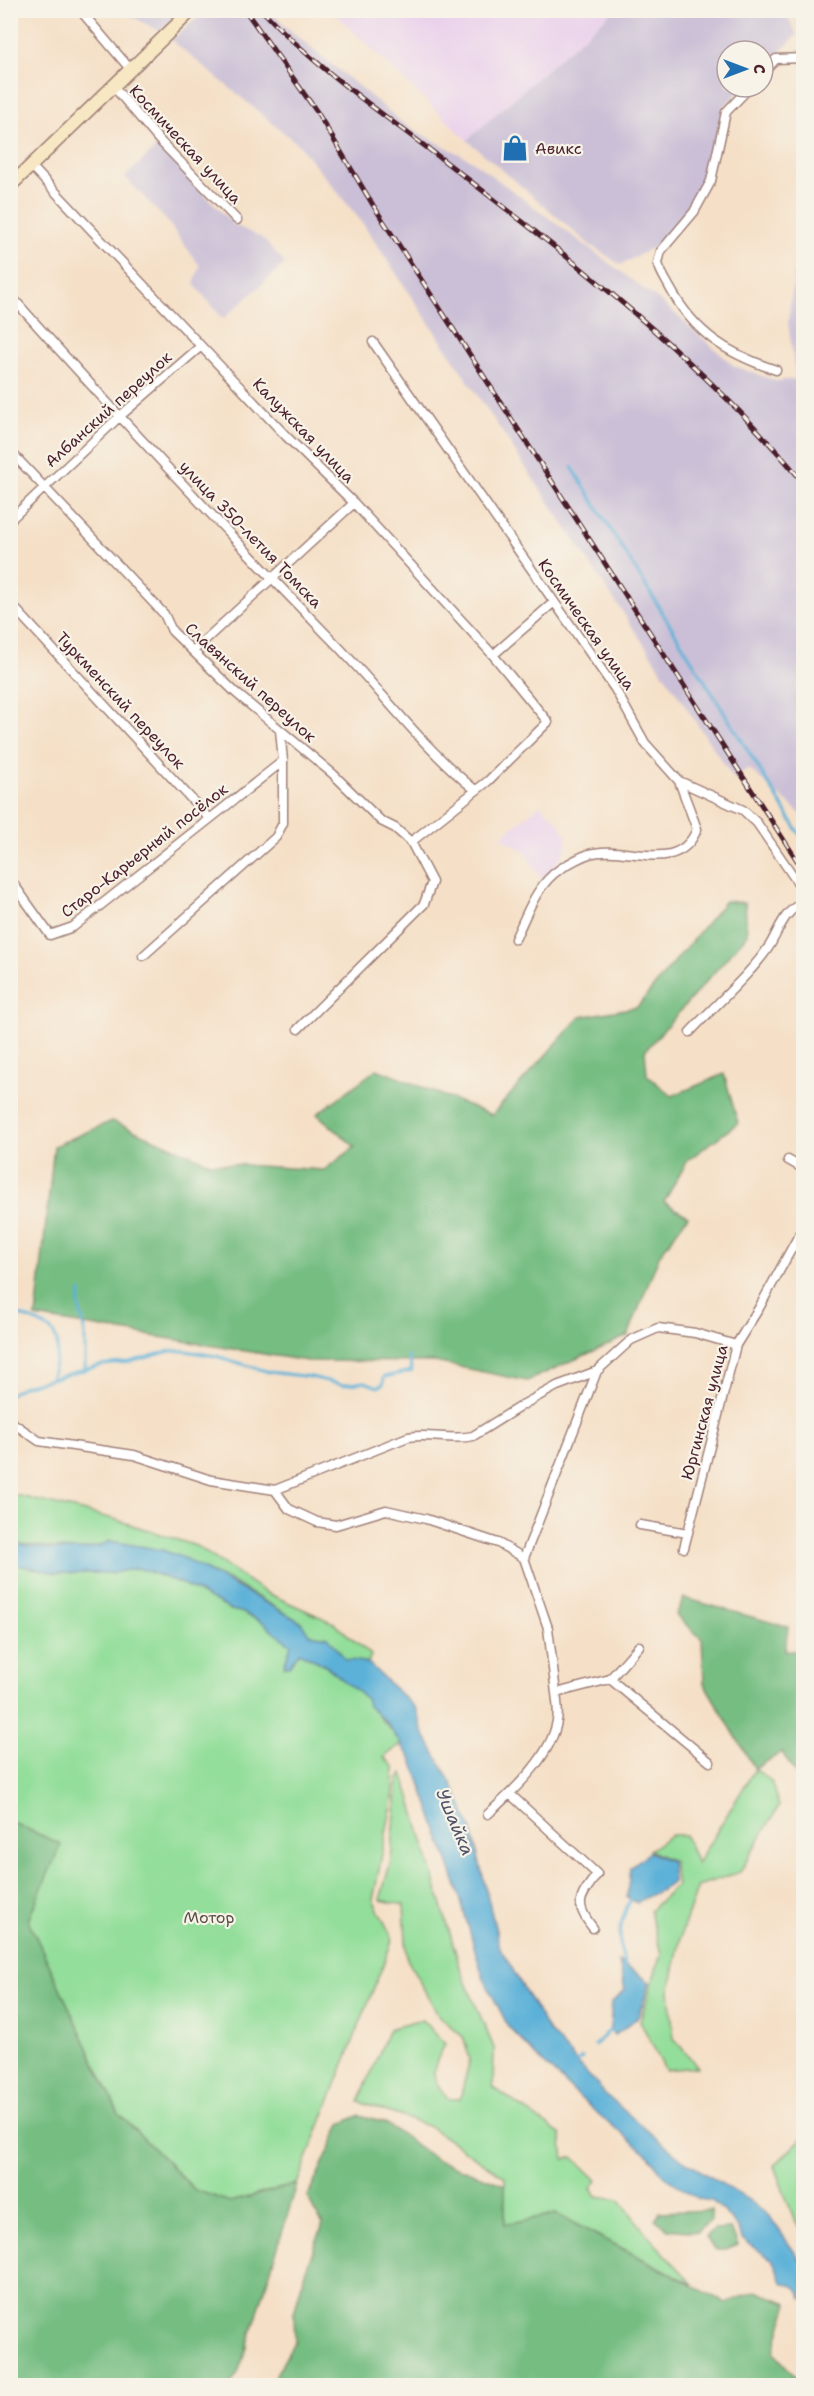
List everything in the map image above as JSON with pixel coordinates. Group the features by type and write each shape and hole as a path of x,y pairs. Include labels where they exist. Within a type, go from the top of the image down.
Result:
{"street":[{"path":"80,10 131,70"},
{"path":"13,178 31,166 192,10"},
{"path":"775,60 804,58"},
{"name":"Космическая улица","path":"114,87 159,140 237,220"},
{"path":"738,99 726,112 711,181 694,212 661,251 658,263 677,301 692,322 739,357 776,370"},
{"name":"Калужская улица","path":"31,166 200,346 213,356 286,436 354,503 493,655 548,722 488,781 474,789"},
{"name":"улица 350-летия Томска","path":"10,296 119,417 270,578 328,636 448,768 474,789"},
{"name":"Космическая улица","path":"373,342 615,689 645,743 679,781 743,810 757,823 804,892"},
{"name":"Албанский переулок","path":"10,520 119,417 200,346"},
{"name":"Славянский переулок","path":"10,451 164,614 172,631 280,730 333,774 381,821 394,828 411,843"},
{"path":"193,651 354,503"},
{"name":"Туркменский переулок","path":"10,603 209,818"},
{"path":"493,655 553,603"},
{"path":"143,956 276,837 283,823 283,762 280,730"},
{"name":"Старо-Карьерный посёлок","path":"10,879 50,935 73,927 283,762"},
{"path":"515,939 537,891 559,870 590,854 660,855 679,852 691,844 697,829 679,781"},
{"path":"298,1029 424,904 432,882 411,843 445,817 474,789"},
{"path":"690,1032 770,945 779,924 795,906 804,902"},
{"path":"788,1160 804,1169"},
{"name":"Юргинская улица","path":"684,1548 736,1345 804,1226"},
{"path":"10,1421 39,1441 134,1455 211,1480 275,1490 408,1437 420,1434 464,1438 473,1436 524,1404 597,1371 631,1340 658,1328 695,1333 736,1345"},
{"path":"488,1814 510,1794 549,1747 558,1719 548,1628 524,1558 597,1371"},
{"path":"275,1490 289,1509 317,1522 336,1525 386,1510 426,1519 498,1543 524,1558"},
{"path":"640,1525 688,1533"},
{"path":"556,1693 610,1679 639,1646"},
{"path":"610,1679 710,1762"},
{"path":"510,1794 597,1874 580,1899 581,1912 593,1929"}],"shaded area":[{"path":"121,11 181,11 160,31"},
{"path":"206,11 271,11 285,26 408,127 471,160 664,304 734,366 776,381 796,379 788,322 803,212 803,816 748,768 734,779 361,221 298,144 171,40"},
{"path":"332,11 613,11 467,140"},
{"path":"613,11 785,11 797,35 775,56 775,39 715,39 715,99 731,99 723,107 708,180 691,210 666,240 621,265 590,245 467,140"},
{"path":"158,146 234,225 262,238 285,264 223,319 194,284 200,266 167,221 125,177"},
{"path":"540,805 558,821 567,837 566,848 556,866 542,880 525,852 501,837"}],"green space":[{"path":"725,901 745,903 747,935 645,1051 647,1075 672,1096 724,1074 738,1123 688,1160 664,1202 688,1216 659,1256 628,1336 527,1381 435,1362 307,1361 36,1317 54,1146 112,1121 210,1163 324,1170 355,1147 317,1114 377,1069 492,1115 580,1017 637,1007"},
{"path":"11,1494 114,1519 196,1546 265,1592 334,1623 371,1655 368,1663 345,1659 328,1637 309,1634 301,1622 230,1581 162,1550 110,1541 95,1549 74,1550 11,1543"},
{"name":"Мотор","path":"11,1564 57,1573 112,1573 138,1568 181,1583 231,1610 262,1622 291,1645 284,1666 289,1666 299,1652 325,1665 367,1699 403,1743 384,1757 394,1767 394,1793 373,1900 393,1939 297,2184 230,2202 195,2190 119,2114 28,1920 60,1844 11,1822"},
{"path":"684,1598 788,1627 785,1650 803,1652 803,1786 782,1752 755,1769 704,1683 702,1639 676,1615"},
{"path":"755,1769 771,1781 779,1806 740,1872 698,1886 682,1931 669,1992 674,2039 698,2067 665,2070 640,2021 661,1954 650,1911 677,1885 673,1861 649,1850 671,1835 685,1835 697,1864"},
{"path":"403,1773 461,1971 494,2048 493,2087 561,2135 564,2159 573,2157 597,2180 591,2189 596,2196 619,2199 649,2237 694,2285 556,2214 505,2224 505,2177 428,2126 359,2102 389,2029 422,2020 445,2044 434,2072 437,2084 448,2099 460,2099 470,2059 463,2037 439,2016 407,1959 404,1905 380,1900 391,1860 398,1779"},
{"path":"11,1822 61,1844 28,1920 119,2114 195,2190 230,2202 297,2184 250,2338 238,2373 229,2385 11,2385"},
{"path":"360,2115 384,2122 437,2160 505,2185 505,2224 556,2214 726,2303 756,2291 788,2303 774,2353 803,2385 270,2385 295,2341 294,2313 305,2272 323,2224 308,2196 341,2124"},
{"path":"803,2137 803,2231 794,2219 774,2166"},
{"path":"711,2210 711,2219 698,2232 668,2229 655,2219 660,2212"},
{"path":"731,2229 738,2245 726,2250 714,2250 706,2237 714,2230"}],"water":[{"name":"Ушайка","path":"110,1541 162,1550 184,1558 301,1622 309,1634 328,1637 345,1659 368,1663 416,1709 422,1730 455,1790 471,1827 500,1948 548,2030 607,2096 655,2137 683,2160 750,2201 770,2217 803,2264 803,2300 796,2287 782,2282 773,2260 742,2239 739,2229 721,2209 712,2201 698,2199 664,2176 647,2154 591,2108 508,2026 483,1977 456,1884 412,1760 386,1722 368,1706 366,1699 325,1665 299,1652 289,1666 284,1666 291,1645 262,1622 231,1610 181,1583 138,1568 112,1573 57,1573 11,1564 11,1543 74,1550 99,1546"},
{"path":"649,1852 671,1861 673,1882 637,1903 627,1897 630,1868"},
{"path":"619,1962 650,1982 638,2017 614,2036 610,2030 612,2002 625,1990"}],"waterway":[{"path":"572,467 804,841"},
{"path":"81,1292 79,1306 85,1334 85,1370"},
{"path":"10,1312 38,1322 53,1333 57,1350 51,1379"},
{"path":"10,1394 24,1386 103,1365 130,1362 170,1351 216,1356 269,1372 311,1377 343,1385 365,1382 378,1387 383,1384 384,1377 412,1371 408,1356"},
{"path":"625,1966 620,1932 623,1916 631,1899"},
{"path":"595,2045 610,2030"},
{"path":"574,2065 582,2058"}],"railway":[{"path":"245,10 317,112 373,205 804,871"},
{"path":"262,10 328,72 542,237 634,313 723,394 804,483"}],"place":[{"name":"Авикс","path":"515,148"}]}
